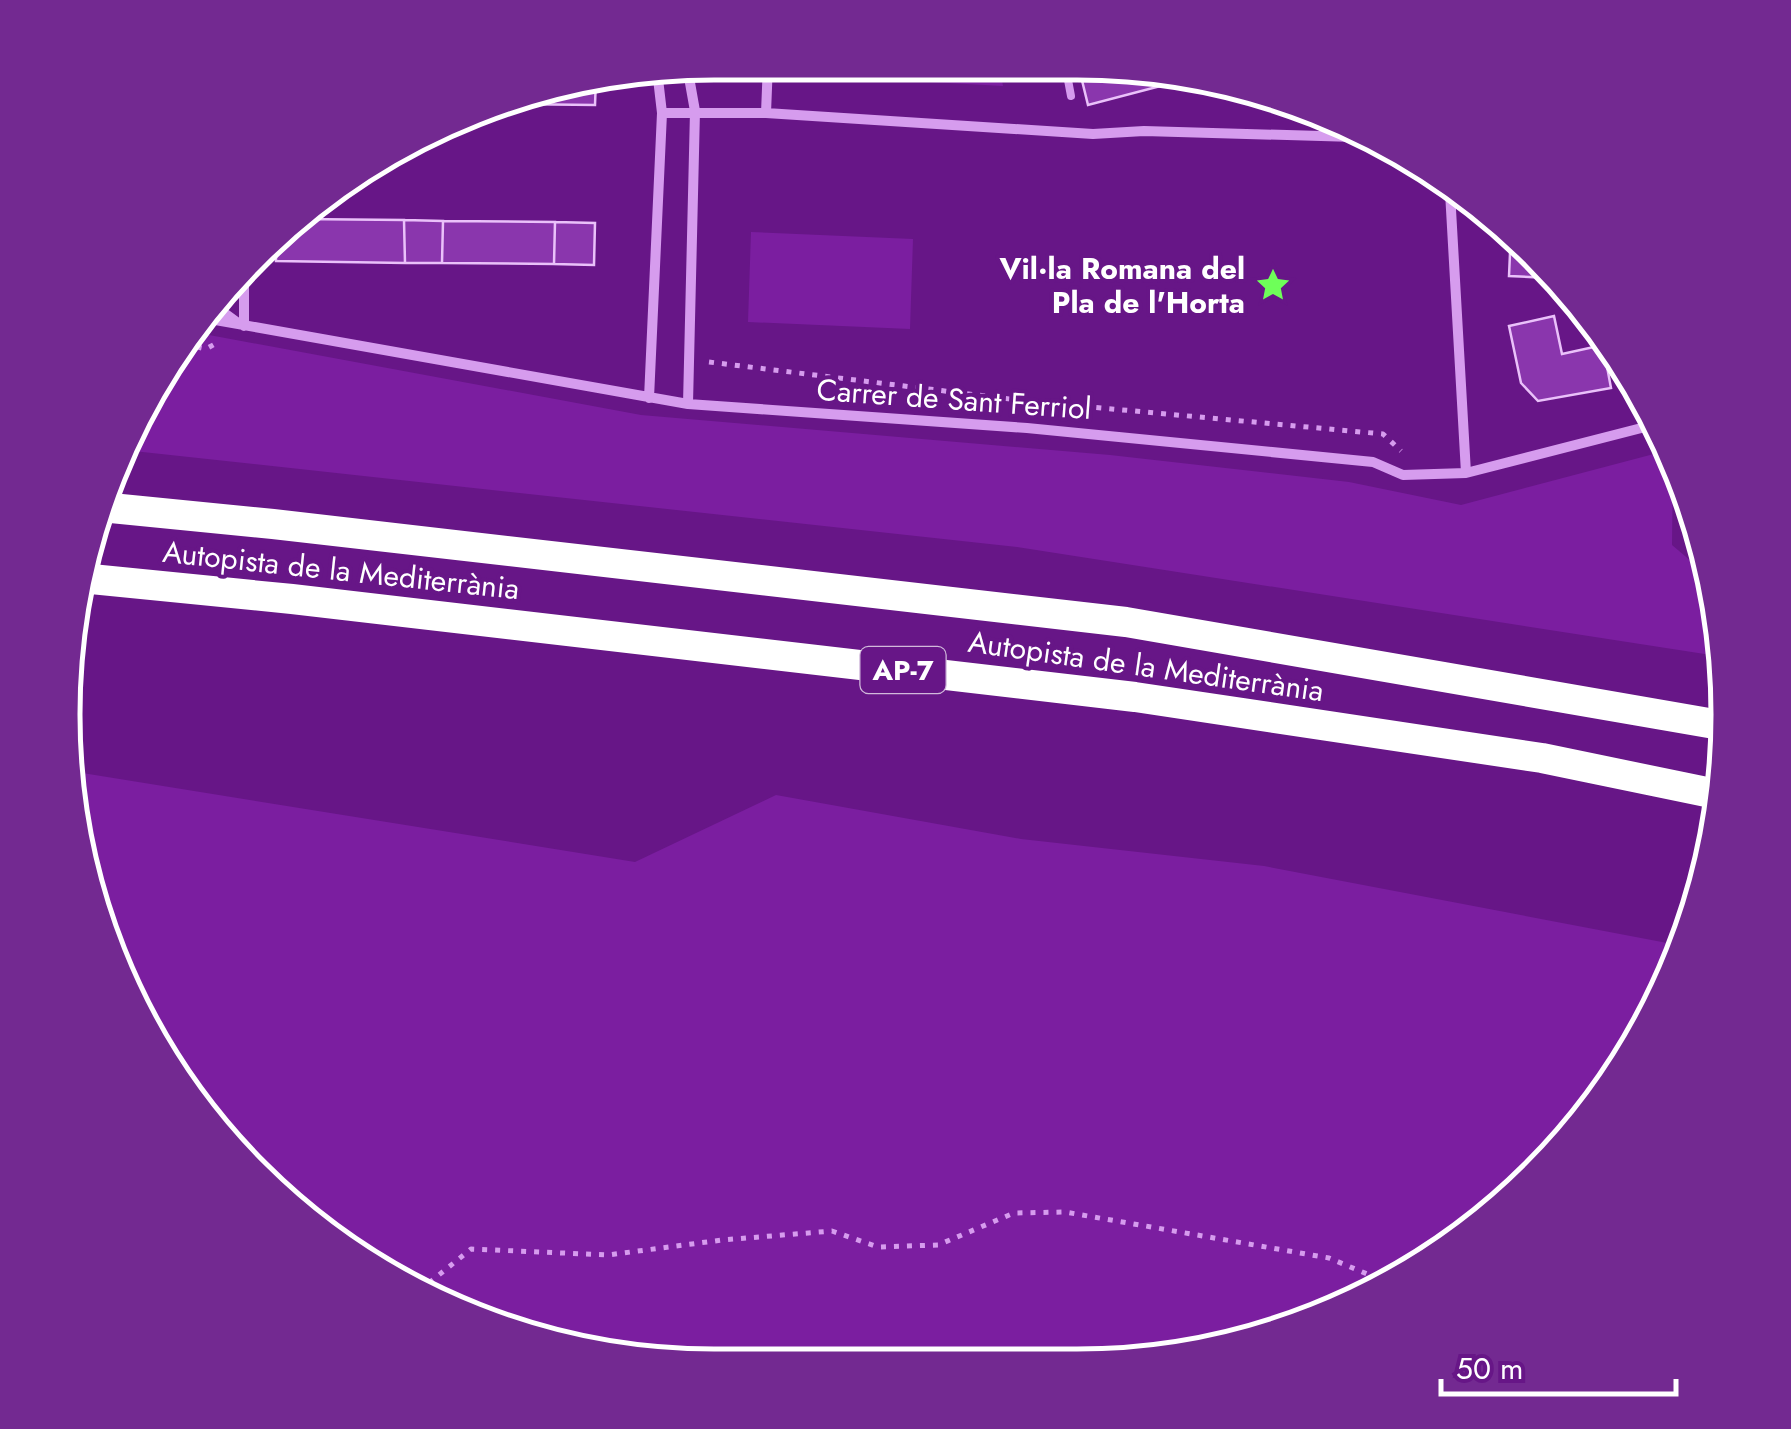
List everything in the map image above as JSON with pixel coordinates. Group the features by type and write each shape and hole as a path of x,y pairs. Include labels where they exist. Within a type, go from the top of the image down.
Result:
{"highway":[{"name":"Autopista de la Mediterrània","path":"115,508 1126,622 1711,723"},
{"name":"Autopista de la Mediterrània","path":"95,579 1135,697 1542,758 1706,792"}],"street":[{"path":"766,113 767,80"},
{"path":"688,404 694,111 689,81"},
{"path":"649,398 662,113 658,82"},
{"path":"662,113 766,113 1093,134 1144,131 1338,137"},
{"path":"1451,202 1466,474"},
{"path":"244,289 244,326"},
{"name":"Carrer de Sant Ferriol","path":"224,312 244,326"},
{"name":"Carrer de Sant Ferriol","path":"217,321 688,404 1027,428 1373,462 1403,475 1466,474 1643,428"}],"lane":[{"path":"1068,80 1071,96"}],"path":[{"path":"691,326 712,328 709,364 1026,401 1383,434 1424,474"},
{"path":"430,1282 471,1250 608,1255 832,1230 878,1247 938,1245 1014,1213 1066,1212 1329,1258 1372,1276"}],"shaded area":[{"path":"892,80 1002,80 1003,86"},
{"path":"751,232 913,239 910,329 748,322"},
{"path":"206,334 641,415 1110,455 1349,482 1461,505 1655,454 1673,499 1672,545 1692,562 1708,655 1017,547 137,451 165,397"},
{"path":"83,773 635,862 776,795 1021,839 1264,866 1668,943 1646,995 1604,1067 1554,1133 1525,1163 1495,1192 1429,1242 1319,1301 1200,1337 1118,1348 673,1348 550,1327 434,1284 328,1218 266,1163 211,1101 145,995 102,879"}],"building":[{"path":"1082,80 1162,86 1088,105"},
{"path":"596,91 595,105 542,104"},
{"path":"318,219 404,220 405,263 276,261 276,256"},
{"path":"404,220 443,221 442,263 405,263"},
{"path":"443,221 555,222 554,264 442,263"},
{"path":"555,222 595,223 594,265 554,264"},
{"path":"1510,252 1536,277 1509,276"},
{"path":"1554,316 1562,354 1593,347 1607,367 1611,388 1538,401 1521,383 1509,326"}],"place":[{"name":"Vil·la Romana del Pla de l'Horta","path":"1273,285"}]}
